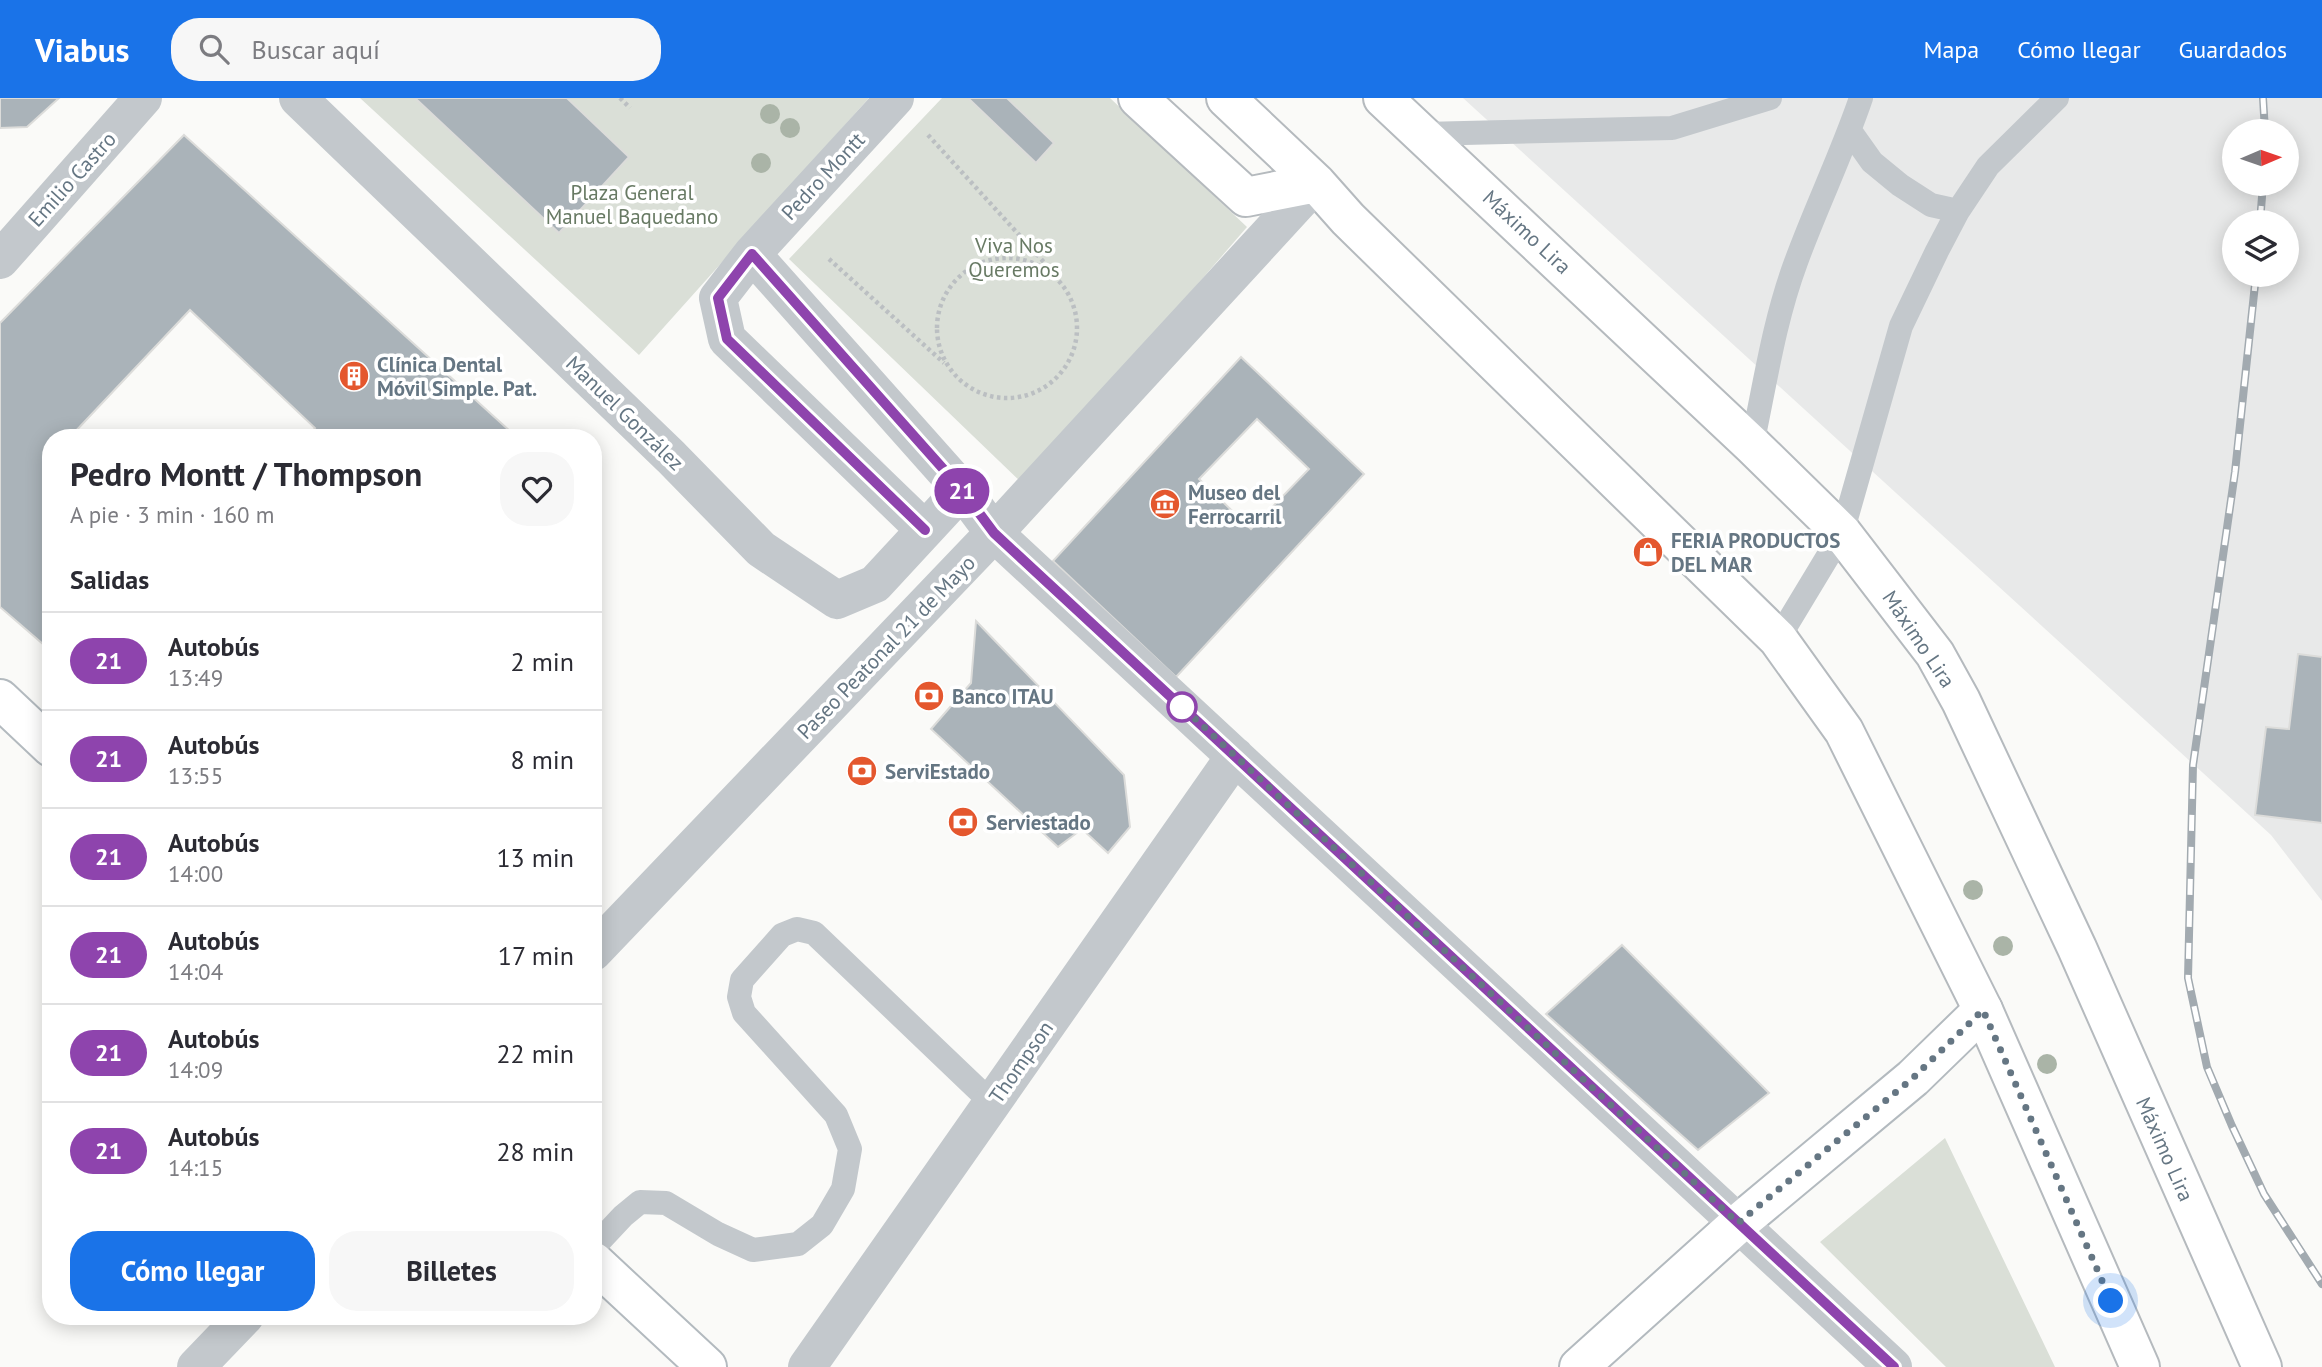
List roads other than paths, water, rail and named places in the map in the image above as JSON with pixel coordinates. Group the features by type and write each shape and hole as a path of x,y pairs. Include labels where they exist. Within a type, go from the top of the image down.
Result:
{"main road":[{"path":"1138,98 1246,197 1317,183"},
{"path":"1226,98 1317,183 1348,219 1778,639 1844,731 1983,1010 2140,1367"},
{"name":"Máximo Lira","path":"1383,98 1842,533 1935,654 1961,701 2077,948 2262,1367"},
{"path":"0,699 42,739"},
{"path":"1579,1367 1738,1223 1913,1078 1983,1010"},
{"path":"602,1269 707,1367"}],"street":[{"name":"Emilio Castro","path":"0,260 144,98"},
{"name":"Manuel González","path":"298,98 671,457 761,549 837,600 875,584 962,490"},
{"name":"Pedro Montt","path":"895,98 752,254 718,298 727,339 925,530"},
{"name":"Paseo Peatonal 21 de Mayo","path":"602,943 994,533 1317,183"},
{"path":"752,254 962,490 994,533 1894,1367"},
{"name":"Thompson","path":"807,1367 1235,756"},
{"path":"196,1367 236,1325"}],"lane":[{"path":"1423,134 1672,128 1770,98"},
{"path":"1752,445 1776,331 1795,264 1861,98"},
{"path":"1778,639 1842,533 1901,326 1958,211 1989,166 2057,98"},
{"path":"1850,131 1872,162 1900,186 1931,205 1958,211"},
{"path":"602,1238 640,1202 666,1203 718,1234 753,1250 798,1244 822,1226 843,1189 850,1149 836,1115 744,1013 739,997 742,981 782,935 797,929 814,933 992,1103"}],"railway":[{"path":"2263,98 2264,119"},
{"path":"2261,210 2262,196"},
{"path":"2255,287 2235,472 2193,765 2188,978 2207,1067 2232,1126 2264,1194 2322,1284"}],"place":[{"name":"Clínica Dental Móvil Simple. Pat.","path":"354,376"},
{"name":"Museo del Ferrocarril","path":"1165,504"},
{"name":"FERIA PRODUCTOS DEL MAR","path":"1648,552"},
{"name":"Banco ITAU","path":"929,696"},
{"name":"ServiEstado","path":"862,771"},
{"name":"Serviestado","path":"963,822"}],"park label":[{"name":"Plaza General Manuel Baquedano","path":"632,204"},
{"name":"Viva Nos Queremos","path":"1014,257"}]}
